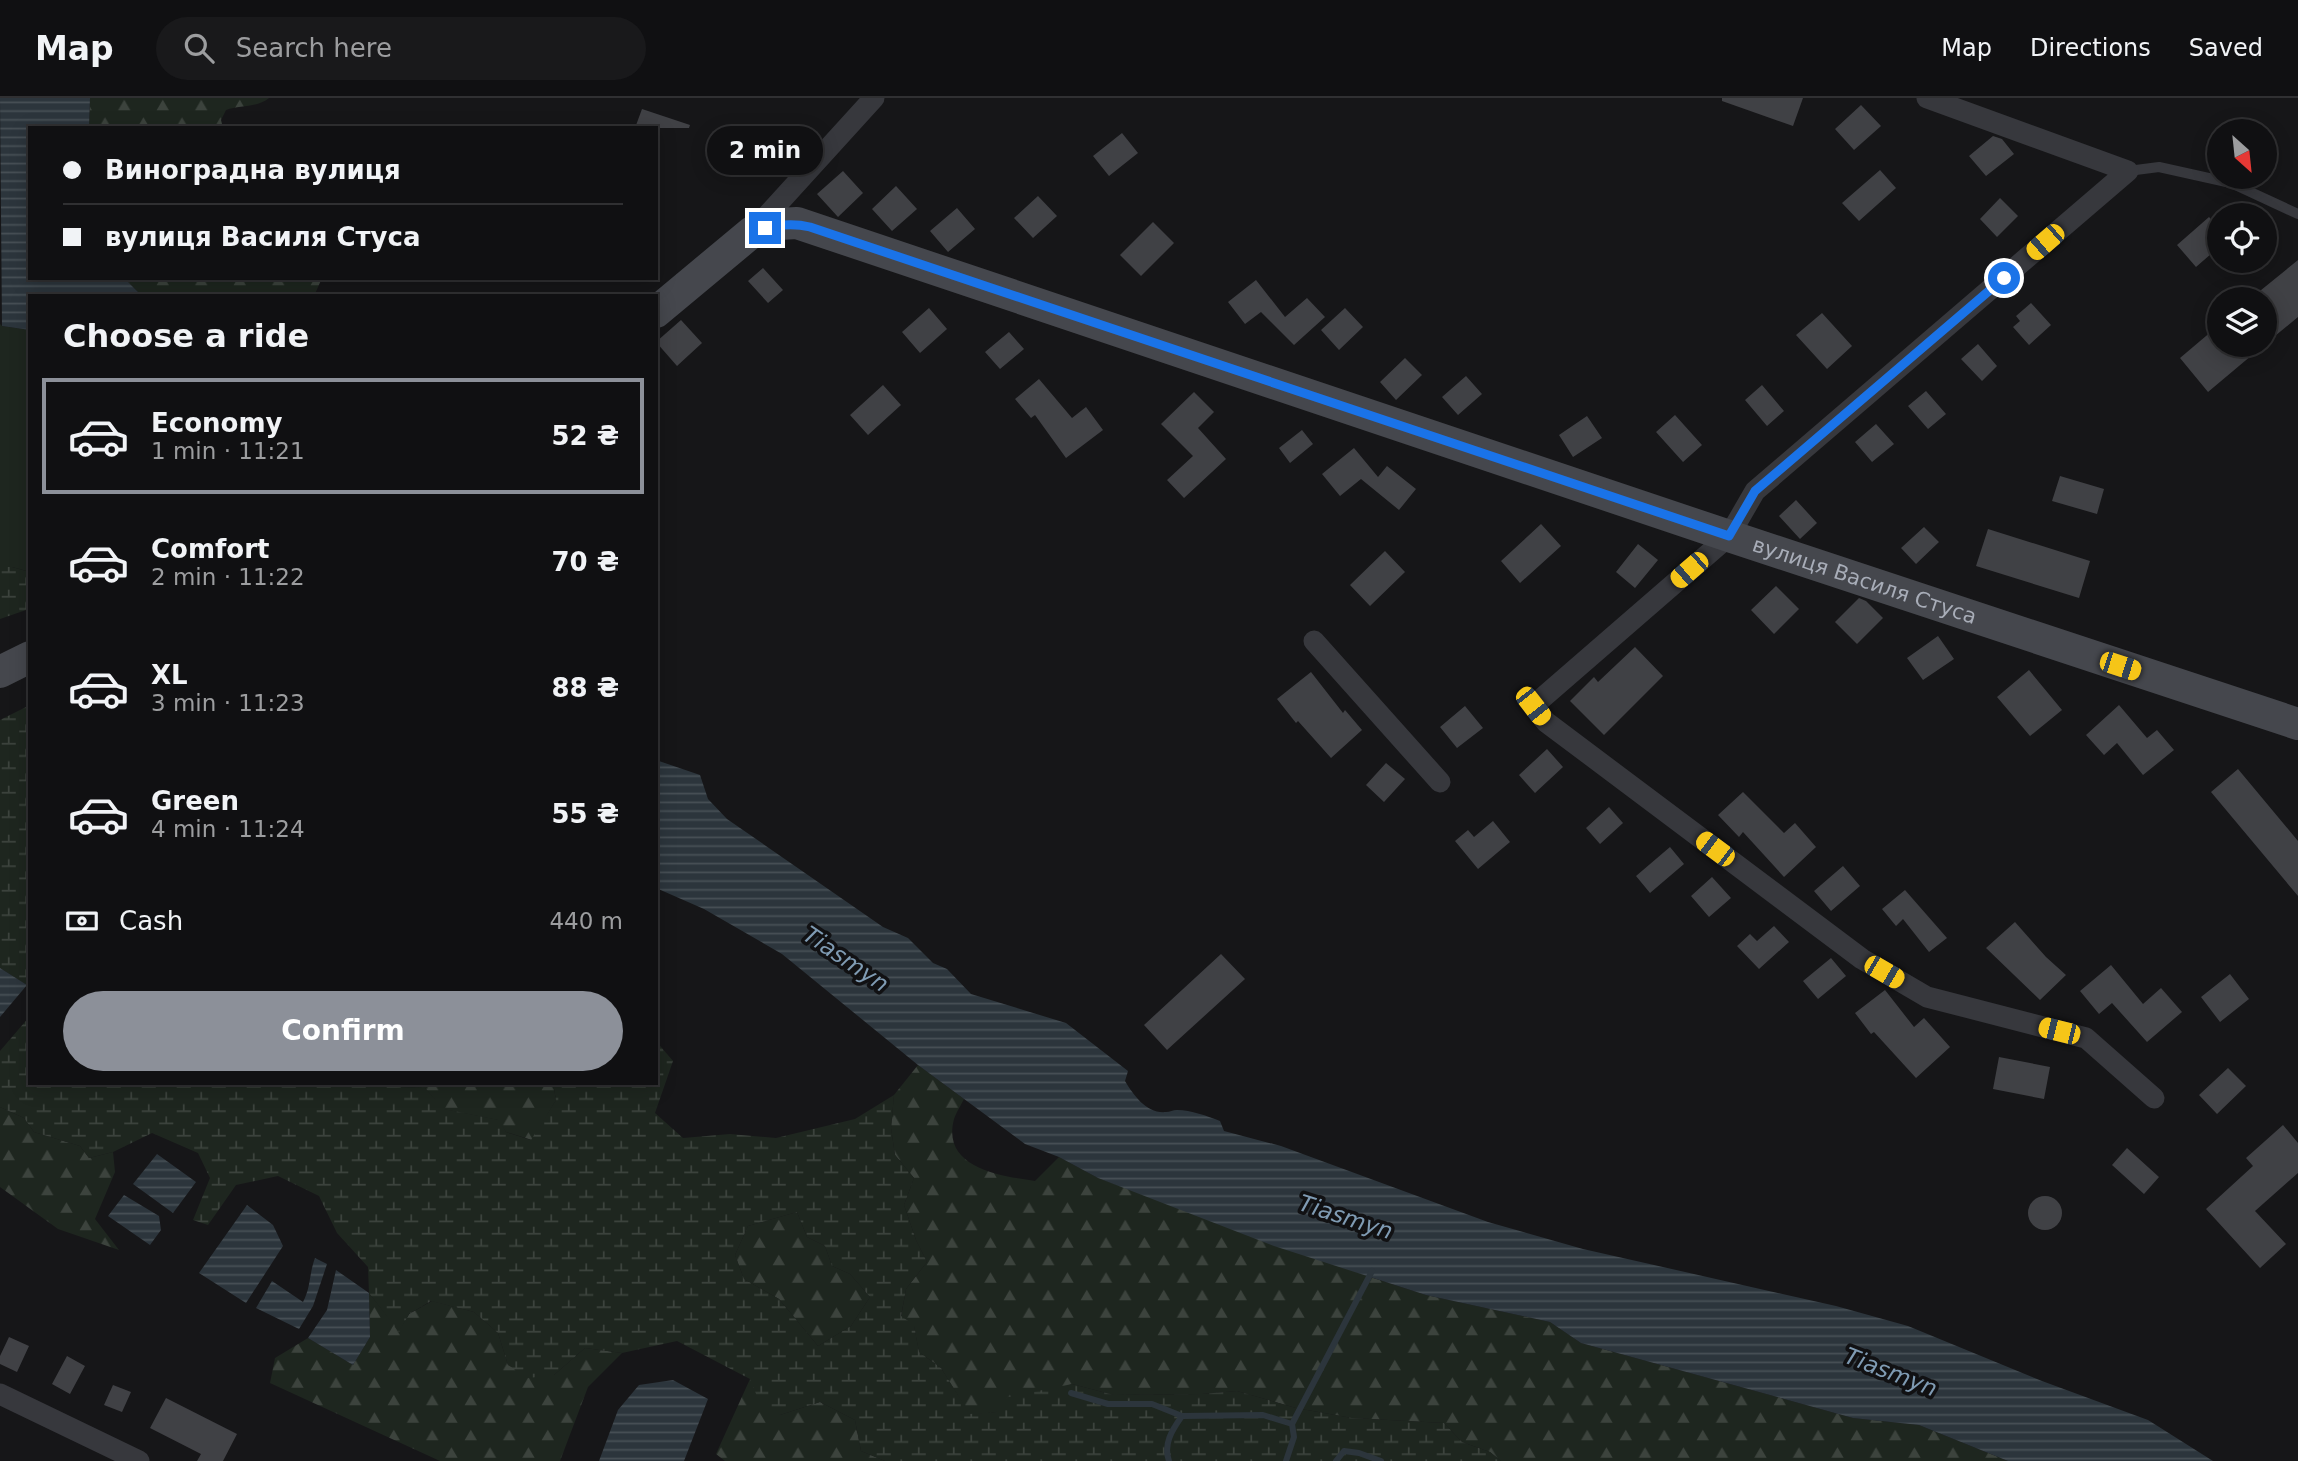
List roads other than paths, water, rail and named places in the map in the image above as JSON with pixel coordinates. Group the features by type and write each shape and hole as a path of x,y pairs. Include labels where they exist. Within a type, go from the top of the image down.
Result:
{"street":[{"path":"658,310 752,232 874,98"},
{"path":"1927,98 2129,171 1755,491 1729,536 1533,706 1546,722 1862,959 1927,997 2086,1038 2154,1098"},
{"name":"вулиця Василя Стуса","path":"752,232 779,224 797,223 810,227 2298,724"},
{"path":"1314,641 1440,782"},
{"path":"0,672 28,658"},
{"path":"0,1394 139,1461"}],"lane":[{"path":"2129,171 2159,167 2231,183 2298,214"}],"water":[{"path":"0,98 90,98 89,126 28,126 28,280 126,280 140,294 28,294 28,330 2,326"},
{"name":"Tiasmyn","path":"658,761 700,775 708,799 727,819 883,927 908,938 933,963 947,969 971,994 1066,1023 1128,1071 1125,1081 1137,1098 1153,1110 1182,1110 1204,1115 1220,1121 1224,1131 1281,1146 1488,1222 1583,1249 1836,1306 1908,1326 2042,1381 2148,1420 2213,1461 2008,1461 1919,1425 1853,1418 1581,1343 1550,1322 1426,1295 1274,1246 1098,1178 1059,1157 1025,1144 918,1065 782,954 704,909 658,889"},
{"path":"0,968 27,985 0,1017"},
{"path":"157,1154 196,1182 173,1213 133,1184"},
{"path":"124,1195 159,1216 161,1230 150,1245 108,1216"},
{"path":"247,1205 273,1225 283,1246 246,1303 199,1273"},
{"path":"315,1258 327,1264 313,1306 299,1329 256,1308 272,1281 303,1302"},
{"path":"336,1270 369,1293 370,1337 353,1365 308,1338 327,1310"},
{"path":"673,1380 708,1399 684,1461 599,1461 618,1410 639,1385"}],"waterway":[{"path":"1286,1461 1294,1437 1292,1424 1372,1271"},
{"path":"1071,1393 1108,1404 1152,1404 1182,1416"},
{"path":"1169,1461 1168,1443 1182,1416 1263,1415 1292,1424"},
{"path":"1336,1461 1344,1451 1381,1461"}]}
